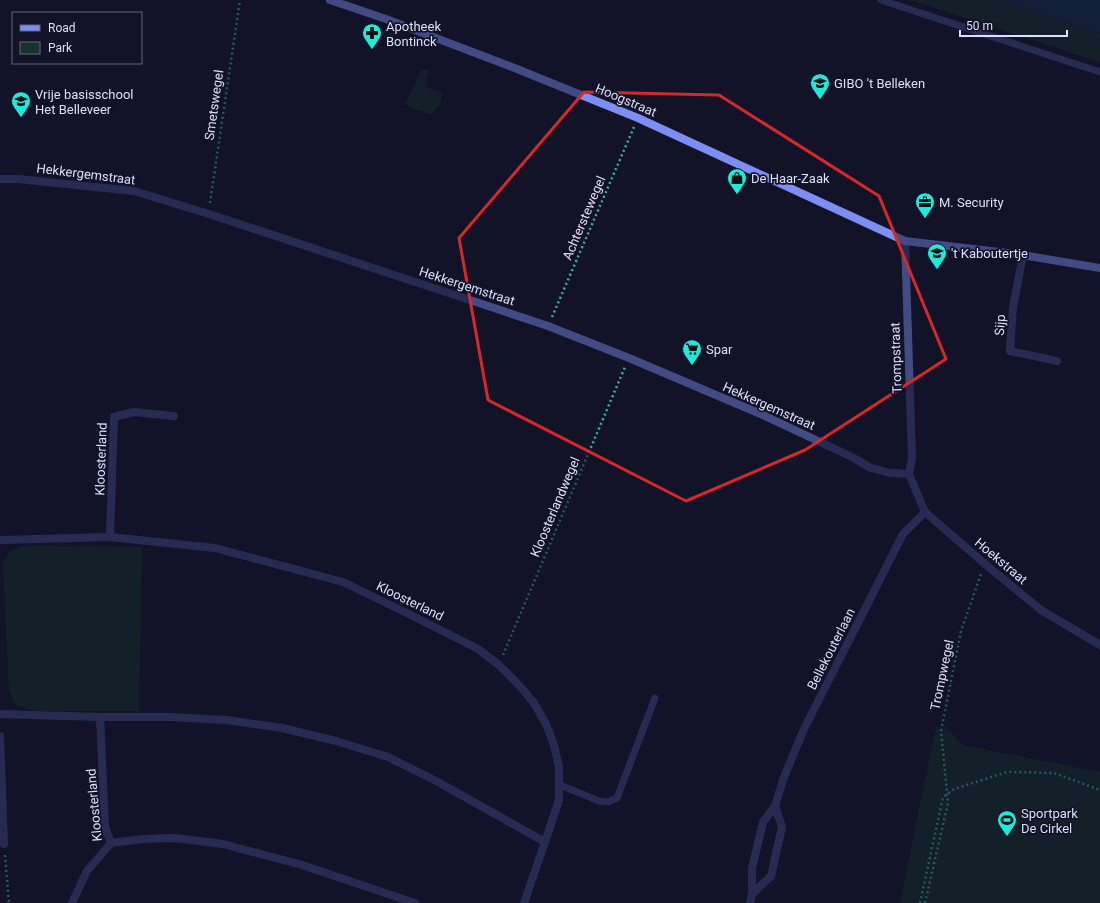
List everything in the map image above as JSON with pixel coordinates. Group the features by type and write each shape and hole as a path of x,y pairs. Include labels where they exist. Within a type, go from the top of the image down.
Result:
{"main road":[{"name":"Hoogstraat","path":"330,0 386,19 517,69 638,118 905,241 1023,255 1100,268"}],"street":[{"name":"Hekkergemstraat","path":"0,178 134,190 209,214 548,326 629,358 763,415 852,457 871,468 890,474 908,474"},
{"name":"Trompstraat","path":"905,241 912,458 908,474"},
{"name":"Sijp","path":"1023,255 1013,306 1010,351 1057,361"},
{"name":"Kloosterland","path":"110,537 114,416 134,412 174,416"},
{"name":"Hoekstraat","path":"908,474 925,512 1041,610 1100,645"},
{"name":"Bellekouterlaan","path":"750,903 752,894 752,868 763,822 775,806 784,777 804,729 899,541 903,534 925,512"},
{"name":"Kloosterland","path":"0,540 110,537 215,548 344,582 478,649 499,665 534,703 546,724 554,745 559,767 559,800 524,903"},
{"path":"0,714 100,717 170,717 226,720 282,728 336,741 388,757 438,782 545,842"},
{"name":"Kloosterland","path":"73,903 87,871 111,843 106,827 100,717"},
{"path":"0,736 4,844"},
{"path":"752,894 770,876 782,827 775,806"},
{"path":"111,843 143,839 175,838 223,844 302,865 415,903"}],"lane":[{"path":"881,0 1100,72"},
{"path":"560,785 599,801 608,802 617,798 655,698"}],"path":[{"name":"Smetswegel","path":"209,214 240,0"},
{"name":"Achterstewegel","path":"548,326 638,118"},
{"name":"Kloosterlandwegel","path":"499,665 629,358"},
{"name":"Trompwegel","path":"925,903 948,803 941,731 961,631 985,564"},
{"path":"920,903 943,796 954,789 1007,772 1054,773 1100,790"},
{"path":"4,844 9,903"}],"highlighted area":[{"path":"584,92 719,95 879,196 946,359 805,450 686,501 488,400 459,238"}],"green space":[{"path":"910,0 1002,0 1100,33 1100,62"},
{"path":"422,69 429,70 425,82 426,87 442,93 441,103 431,115 405,104"},
{"path":"22,546 142,547 139,711 34,711 16,705 9,691 3,562 10,551"},
{"name":"Sportpark De Cirkel","path":"936,727 949,729 962,745 1100,772 1100,903 900,903"}],"water":[{"path":"1002,0 1100,0 1100,33"}],"place":[{"name":"Apotheek Bontinck","path":"372,50"},
{"name":"GIBO 't Belleken","path":"820,100"},
{"name":"Vrije basisschool Het Belleveer","path":"21,118"},
{"name":"De Haar-Zaak","path":"737,195"},
{"name":"M. Security","path":"925,219"},
{"name":"'t Kaboutertje","path":"937,270"},
{"name":"Spar","path":"692,366"},
{"name":"Sportpark De Cirkel","path":"1007,837"}]}
